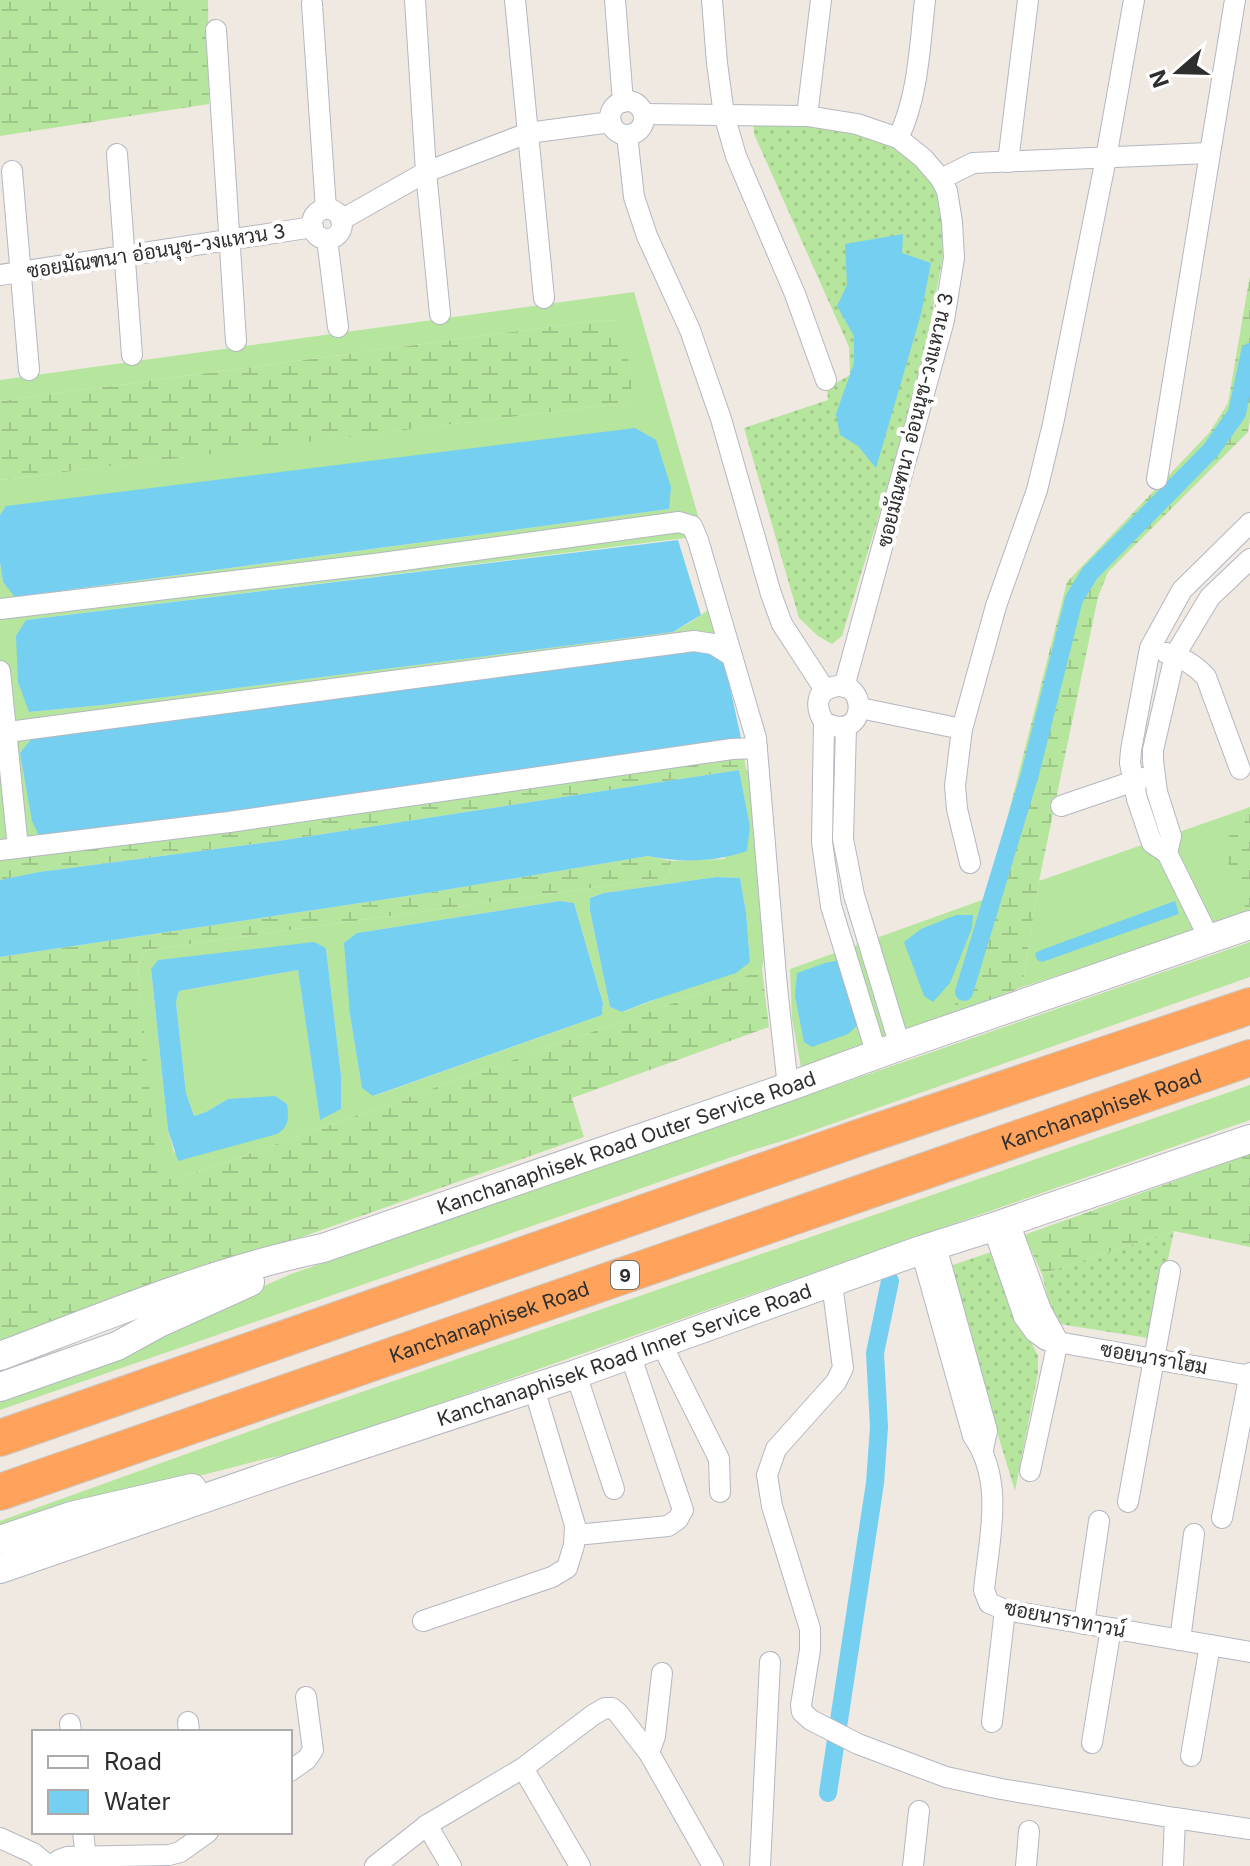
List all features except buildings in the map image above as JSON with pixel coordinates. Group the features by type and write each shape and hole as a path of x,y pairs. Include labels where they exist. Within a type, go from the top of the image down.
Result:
{"highway":[{"path":"0,1438 846,1142 1250,1006"},
{"name":"Kanchanaphisek Road","path":"0,1492 1250,1058"}],"main road":[{"name":"Kanchanaphisek Road Outer Service Road","path":"0,1356 201,1281 278,1257 323,1248 1250,925"},
{"name":"Kanchanaphisek Road Inner Service Road","path":"0,1569 576,1374 929,1248 1250,1139"},
{"path":"0,1387 117,1346 159,1323 323,1248"},
{"path":"105,1316 124,1320 128,1330 127,1337 117,1346"},
{"path":"0,1540 71,1516 146,1497 295,1467"}],"street":[{"path":"415,0 426,172 440,314"},
{"path":"515,0 544,298"},
{"path":"615,0 623,102"},
{"path":"712,0 724,115 736,156 795,294 826,380"},
{"path":"807,116 821,0"},
{"path":"898,138 907,121 918,64 925,0"},
{"path":"1008,162 1028,0"},
{"path":"970,863 957,809 955,786 962,729 996,606 1037,490 1053,424 1134,0"},
{"path":"1157,479 1235,0"},
{"path":"312,4 334,214"},
{"path":"216,30 236,341"},
{"path":"619,129 637,132 641,129 644,114 638,105 628,101 613,109 634,197 647,236 690,330 721,419 782,624 834,688 848,688 857,696 860,708 856,719 846,727 834,728 824,722"},
{"name":"ซอยมัณฑนา อ่อนนุช-วงแหวน 3","path":"644,114 807,116 857,124 898,138 923,158 947,191 954,258 944,320 834,688 818,699 818,711 824,722 822,842 831,906 888,1051"},
{"name":"ซอยมัณฑนา อ่อนนุช-วงแหวน 3","path":"0,275 229,240 320,233 315,217 318,213 334,214 426,172 528,133 619,129"},
{"path":"941,179 973,163 1209,153"},
{"path":"117,154 132,355"},
{"path":"12,171 29,370"},
{"path":"320,233 338,327"},
{"path":"0,609 375,564 679,522 692,526 756,738 788,1087"},
{"path":"1209,938 1167,853 1152,843 1133,781 1131,750 1150,648 1182,590 1250,523"},
{"path":"1167,853 1171,836 1154,775 1153,750 1175,655 1210,597 1250,559"},
{"path":"3,732 694,641 713,644 732,656"},
{"path":"1150,648 1175,655 1197,667 1206,677 1240,769"},
{"path":"0,671 9,849 229,822 716,751 757,748"},
{"path":"860,708 962,729"},
{"path":"846,727 843,839 888,1051"},
{"path":"1061,806 1154,775"},
{"path":"1001,1225 1058,1341 1030,1471"},
{"name":"ซอยนาราทาวน์","path":"929,1248 987,1431 983,1449 994,1499 984,1590 989,1603 1005,1610 1250,1652"},
{"path":"1128,1502 1170,1271"},
{"path":"832,1283 843,1368 836,1382 776,1449 767,1475 772,1506 810,1629 802,1712 811,1720 858,1744 946,1777 1001,1789 1250,1829"},
{"name":"ซอยนาราโฮม","path":"1058,1341 1250,1375"},
{"path":"661,1343 719,1459 720,1492"},
{"path":"576,1535 668,1526 678,1519 683,1510 630,1354"},
{"path":"576,1374 614,1489"},
{"path":"1222,1518 1250,1375"},
{"path":"423,1621 552,1577 567,1568 572,1557 575,1525 534,1388"},
{"path":"1084,1624 1099,1521"},
{"path":"1180,1640 1194,1534"},
{"path":"992,1722 1005,1610"},
{"path":"1092,1743 1111,1628"},
{"path":"1191,1756 1210,1645"},
{"path":"760,1866 770,1662"},
{"path":"649,1753 655,1736 662,1673"},
{"path":"292,1770 307,1759 313,1750 306,1697"},
{"path":"375,1866 427,1825 523,1768 593,1715 605,1708 612,1708 649,1753 713,1866"},
{"path":"523,1768 580,1866"},
{"path":"913,1866 919,1811"},
{"path":"1173,1866 1175,1818"},
{"path":"427,1825 451,1866"},
{"path":"1026,1866 1029,1831"},
{"path":"83,1834 86,1858"},
{"path":"0,1838 33,1853 51,1866 67,1857 169,1855 180,1852 204,1834"}],"green space":[{"path":"0,0 208,0 209,104 0,136"},
{"path":"753,110 894,128 931,157 942,200 943,256 918,388 842,636 832,644 799,618 744,428 828,400 827,388 850,375 849,347 754,134"},
{"path":"1250,275 1248,432 1108,572 1098,597 1039,881 1022,987 952,1014 997,859 1067,582 1210,432 1228,403"},
{"path":"634,292 701,526 685,538 26,620 29,712 673,632 711,608 724,660 40,838 0,838 0,562 3,582 16,597 669,509 7,506 0,515 0,480 631,402 631,374 619,321 601,320 0,401 0,380"},
{"path":"601,320 620,321 631,374 632,402 0,480 0,401"},
{"path":"741,738 746,769 0,880 0,838 40,838"},
{"path":"746,769 753,774 766,942 762,970 178,1179 157,1179 138,966 146,950 669,877 671,861 724,859 750,826 739,770","holes":["716,877 740,878 750,962 623,1012 610,1007 590,898 604,893","560,901 574,903 603,1002 602,1015 374,1096 362,1088 350,1015 357,933","326,947 341,1075 341,1109 320,1119 298,970 179,991 176,1002 186,1093 194,1116 228,1099 174,1153 168,1130 151,970 158,960"]},
{"path":"1250,807 1248,914 1220,842 1245,825 1242,810"},
{"path":"1242,810 1248,914 1022,987 1039,881"},
{"path":"648,856 671,861 669,877 146,950 138,966 158,1179 178,1179 762,970 769,1027 572,1098 584,1137 0,1344 0,957 427,893"},
{"path":"985,899 952,1014 801,1067 792,1019 790,969"},
{"path":"1250,942 1250,977 0,1410 0,1394 160,1332 291,1274"},
{"path":"1250,1085 1250,1120 307,1450 113,1498 0,1536 0,1521 278,1421"},
{"path":"1250,1154 1250,1247 1174,1231 1042,1274 1024,1235"},
{"path":"1174,1231 1152,1334 1148,1338 1059,1324 1042,1274"},
{"path":"994,1251 1012,1304 1038,1356 1038,1373 1015,1491 947,1267"}],"water":[{"path":"903,234 902,253 931,263 921,314 876,468 858,446 840,435 836,414 854,363 854,336 837,306 847,285 845,244"},
{"path":"635,428 656,440 671,487 669,509 15,597 3,582 0,515 6,506"},
{"path":"678,540 701,615 673,632 29,712 18,682 16,636 26,620"},
{"path":"711,650 724,660 741,738 40,838 32,821 20,753 34,736 649,655"},
{"path":"739,770 750,826 747,851 735,855 698,860 648,856 427,893 0,957 0,880"},
{"path":"716,877 740,878 750,962 736,973 622,1012 610,1007 590,898 604,893"},
{"path":"560,901 574,903 603,1003 602,1015 373,1096 362,1088 350,1015 344,943 357,933"},
{"path":"1175,901 1179,914 1042,962 1037,960 1035,953 1044,949"},
{"path":"956,915 973,915 972,928 950,983 933,1002 924,996 904,942 921,929"},
{"path":"314,942 326,948 341,1075 341,1109 320,1120 298,970 179,991 176,1002 186,1093 194,1116 228,1099 275,1096 287,1104 288,1114 286,1125 277,1134 178,1161 168,1130 151,969 158,960"},
{"path":"841,960 859,1024 848,1034 812,1047 804,1042 795,996 797,973"}],"waterway":[{"path":"964,992 1030,774 1074,599 1090,573 1211,450 1237,413 1250,352"},
{"path":"828,1793 875,1483 879,1427 875,1353 890,1281"}]}
